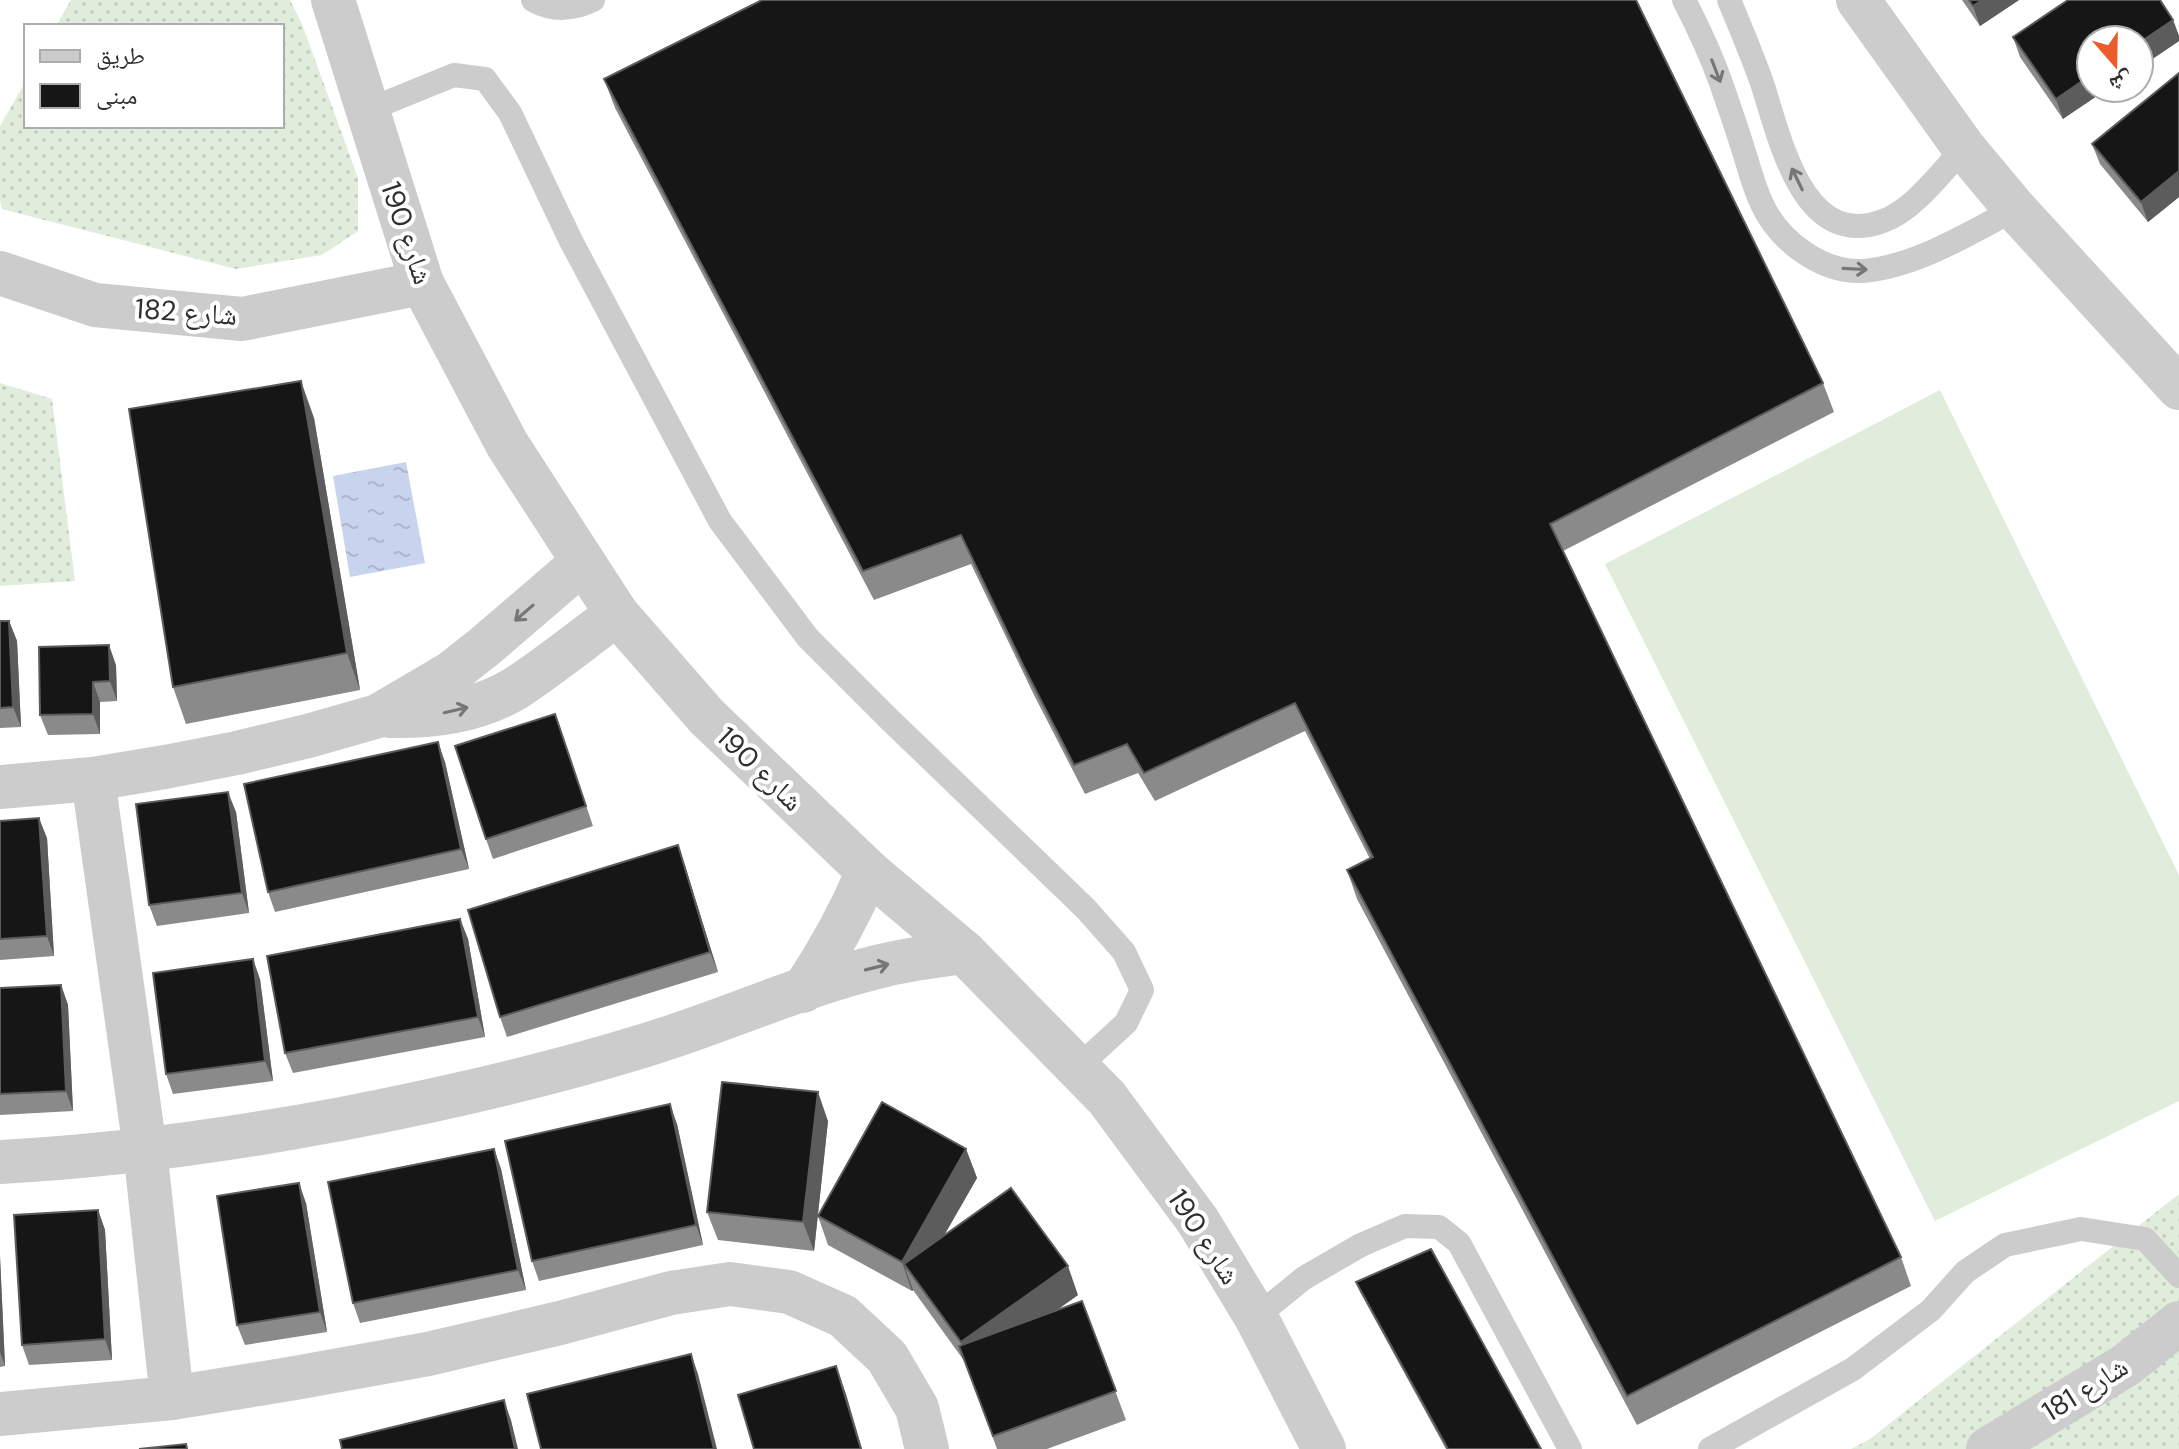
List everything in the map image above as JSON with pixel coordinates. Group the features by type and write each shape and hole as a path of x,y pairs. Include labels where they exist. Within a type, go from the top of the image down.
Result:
{"street":[{"name":"شارع 190","path":"333,0 422,283 507,444 617,614 707,717 868,871 964,952 1107,1098 1198,1221 1256,1317 1324,1449"},
{"path":"1858,0 1964,148 2015,209 2179,388"},
{"name":"شارع 182","path":"0,273 95,305 242,319 422,283"},
{"path":"0,787 93,779 237,753 378,716 462,664 583,562"},
{"path":"378,716 413,717 482,703 514,689 617,614"},
{"path":"93,779 145,1149 172,1398"},
{"path":"803,991 829,953 868,871"},
{"path":"0,1162 145,1149 272,1132 398,1108 523,1079 647,1045 842,976 882,965 964,952"},
{"path":"0,1414 172,1398 428,1354 671,1293 730,1284 789,1292 843,1316 887,1357 917,1408 927,1449"},
{"name":"شارع 181","path":"1988,1449 2126,1365 2179,1323"}],"lane":[{"path":"533,0 541,5 562,9 593,0"},
{"path":"1684,0 1719,78 1762,205 1777,228 1795,246 1818,261 1863,271 1891,265 1945,246 2015,209"},
{"path":"1729,0 1792,170 1814,208 1830,219 1848,225 1867,226 1885,221 1926,189 1964,148"},
{"path":"368,110 454,75 485,79 510,113 571,241 720,521 808,638 1086,909 1124,952 1142,990 1126,1023 1078,1067"},
{"path":"1256,1317 1304,1278 1361,1245 1405,1226 1439,1227 1459,1243 1570,1449"},
{"path":"1710,1449 1853,1369 1931,1310 1965,1272 2005,1245 2081,1229 2145,1239 2179,1276"}],"green space":[{"path":"71,0 290,0 302,24 358,178 358,231 322,255 236,269 2,209 0,126 24,84 24,128 284,128 284,24 57,24"},
{"path":"0,383 52,399 75,581 0,586"},
{"path":"1940,390 2179,875 2179,1101 1935,1221 1605,564"},
{"path":"2179,1194 2179,1449 1851,1449 1870,1439"}],"water":[{"path":"406,462 425,563 350,577 333,476"}],"building":[{"path":"762,0 1636,0 1823,383 1550,524 1901,1257 1627,1396 1347,870 1373,857 1295,703 1144,773 1127,744 1074,765 961,535 863,571 604,79"},
{"path":"2068,0 2160,0 2173,20 2155,32 2155,24 2075,24 2075,86 2056,99 2013,37"},
{"path":"2179,73 2179,171 2141,202 2092,144 2141,104 2155,104 2155,93"},
{"path":"301,381 347,653 173,687 129,409"},
{"path":"0,621 9,621 13,707 0,708"},
{"path":"109,645 110,681 93,682 93,714 40,715 39,647"},
{"path":"555,714 586,806 486,839 455,746"},
{"path":"438,742 461,849 268,892 244,784"},
{"path":"228,792 242,893 149,905 136,804"},
{"path":"39,818 47,936 0,939 0,821"},
{"path":"678,845 710,952 500,1017 468,910"},
{"path":"460,919 478,1017 285,1053 267,956"},
{"path":"253,959 265,1061 166,1074 153,973"},
{"path":"61,985 66,1091 0,1094 0,988"},
{"path":"722,1082 818,1092 803,1222 707,1212"},
{"path":"882,1102 966,1149 902,1262 818,1216"},
{"path":"670,1104 696,1225 532,1261 505,1141"},
{"path":"494,1149 518,1270 353,1303 328,1182"},
{"path":"299,1183 320,1312 237,1325 217,1196"},
{"path":"1011,1188 1068,1266 961,1342 904,1264"},
{"path":"98,1210 105,1339 22,1345 14,1215"},
{"path":"1431,1249 1541,1449 1448,1449 1356,1282"},
{"path":"1082,1301 1116,1391 993,1436 959,1346"},
{"path":"691,1354 714,1449 541,1449 527,1394"},
{"path":"836,1366 861,1449 754,1449 738,1395"},
{"path":"504,1400 515,1449 342,1449 340,1440"},
{"path":"186,1444 187,1449 139,1449"}]}
